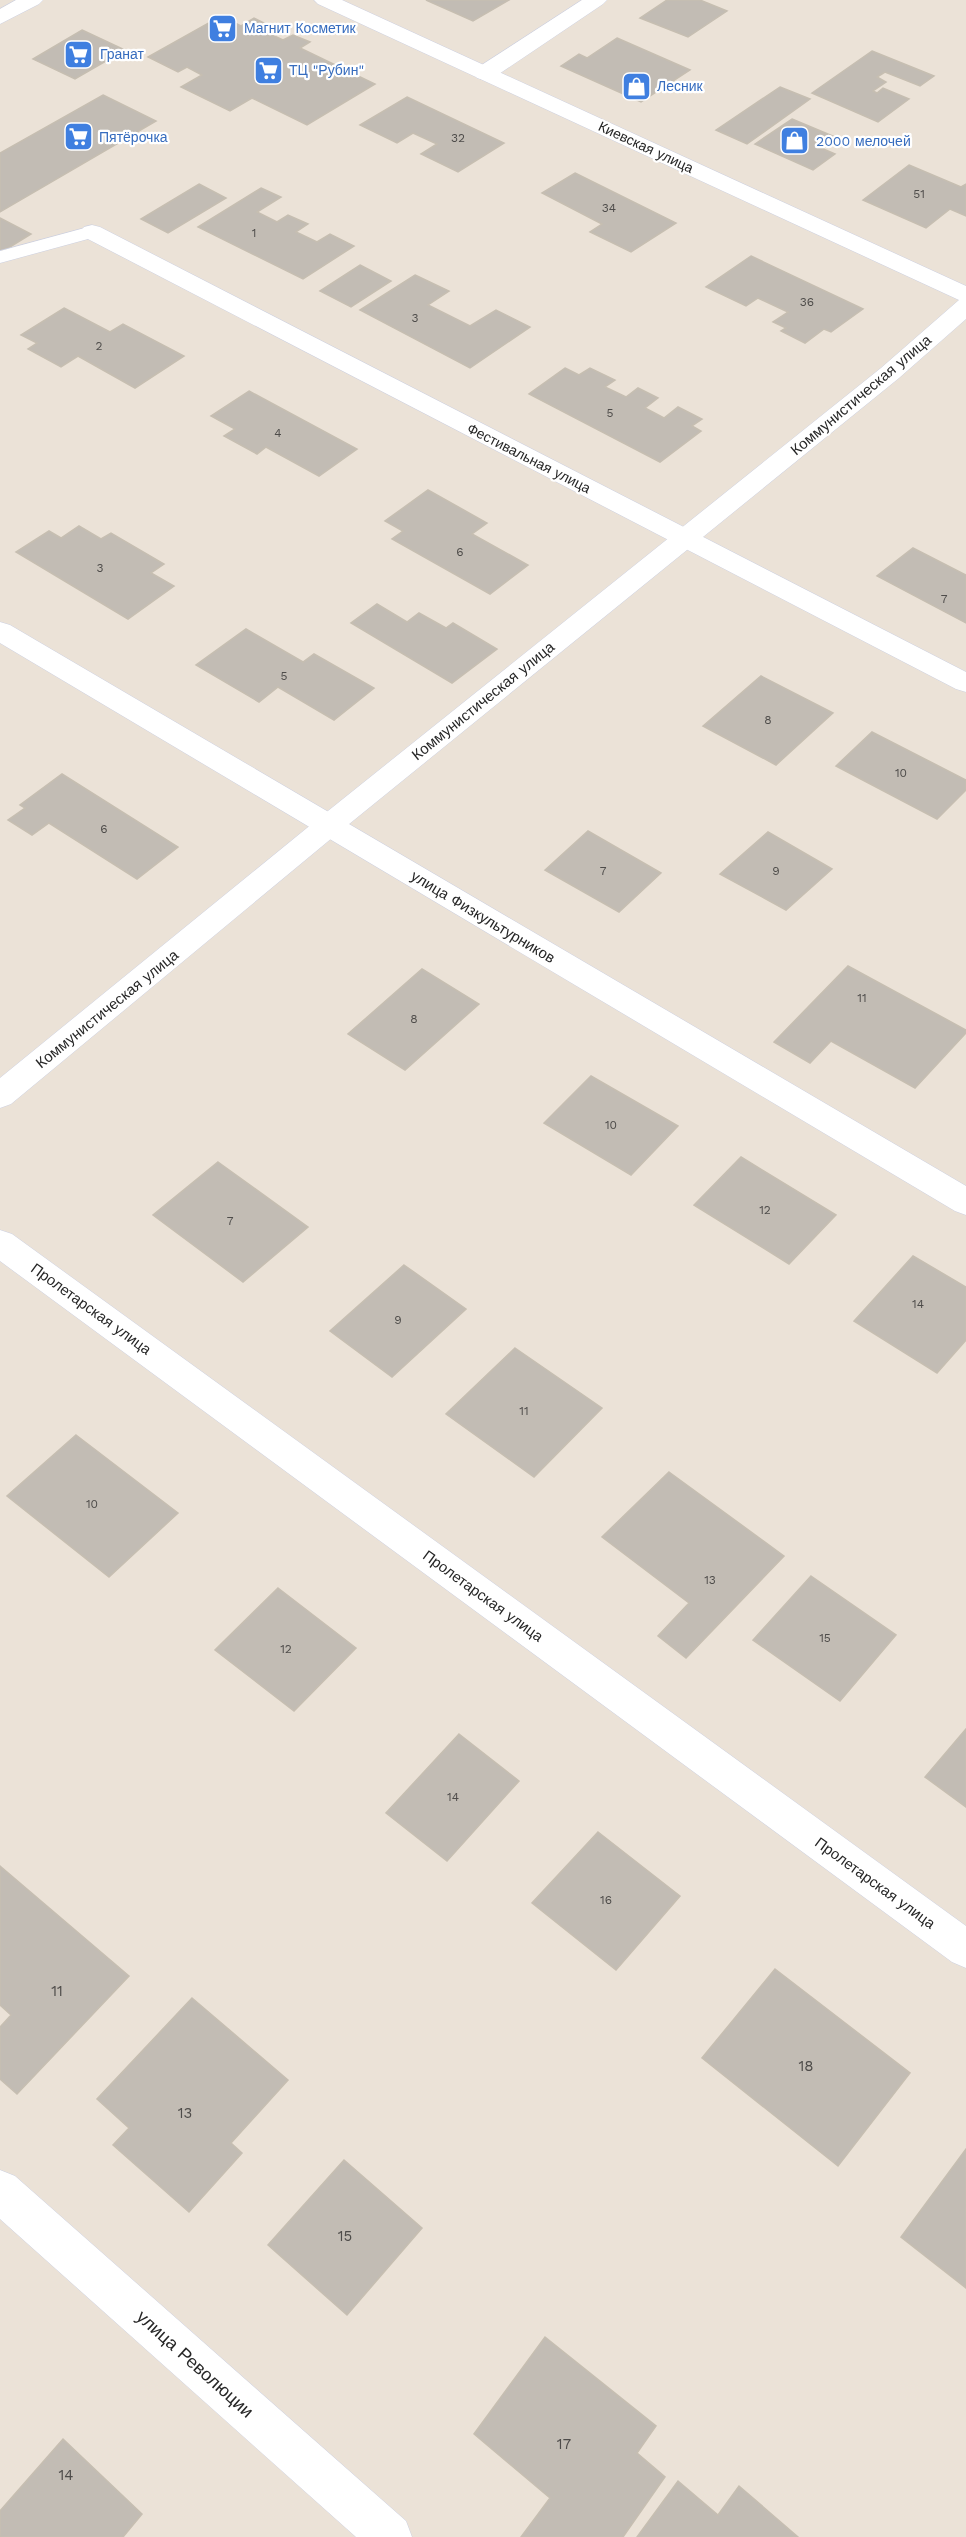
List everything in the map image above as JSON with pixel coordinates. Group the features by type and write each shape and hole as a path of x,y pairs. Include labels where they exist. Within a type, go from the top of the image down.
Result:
{"street":[{"path":"0,18 32,0"},
{"name":"Киевская улица","path":"326,0 966,295"},
{"path":"485,73 596,0"},
{"name":"Фестивальная улица","path":"92,232 966,683"},
{"name":"Коммунистическая улица","path":"0,1096 328,826 890,373 966,306"},
{"name":"улица Физкультурников","path":"0,631 966,1202"},
{"name":"Пролетарская улица","path":"0,1243 966,1949"},
{"name":"улица Революции","path":"0,2191 390,2537"}],"lane":[{"path":"0,257 92,232"}],"building":[{"path":"426,0 509,0 473,21"},
{"path":"667,0 700,0 727,11 688,37 640,18"},
{"name":"ТЦ \"Рубин\"","path":"221,16 241,26 254,18 278,30 270,34 283,40 293,35 310,42 300,48 375,84 307,125 252,98 230,111 181,87 202,75 187,67 178,72 148,57"},
{"name":"Гранат","path":"82,30 125,50 75,79 33,59"},
{"name":"Лесник","path":"617,38 690,70 641,102 561,66 579,54 587,58"},
{"path":"872,51 934,76 920,86 885,72 877,77 886,82 873,91 877,93 883,88 909,99 878,122 812,93"},
{"path":"780,87 810,99 747,144 716,130"},
{"name":"Пятёрочка","path":"103,95 156,121 0,212 0,153"},
{"path":"407,97 504,143 458,172 421,154 437,144 413,133 397,143 360,125"},
{"name":"2000 мелочей","path":"792,119 835,137 821,148 835,154 813,170 755,144"},
{"path":"909,165 961,187 966,184 966,216 950,209 926,228 863,200"},
{"path":"575,173 676,223 631,252 590,232 602,224 542,193"},
{"path":"199,184 226,198 168,233 141,219"},
{"path":"261,188 281,197 257,212 277,222 288,215 308,224 296,232 317,242 330,234 354,246 303,279 198,227"},
{"path":"0,218 31,234 0,253"},
{"path":"751,256 863,309 831,332 824,329 805,343 781,331 786,328 773,322 788,312 758,298 746,306 706,287"},
{"path":"360,265 391,281 351,307 320,291"},
{"path":"415,275 449,291 428,305 470,326 496,310 530,327 470,368 360,310"},
{"path":"64,308 110,332 123,324 184,356 135,388 78,356 61,367 28,349 37,343 21,335"},
{"path":"565,368 579,375 590,368 615,380 605,387 626,397 638,388 658,398 645,408 664,418 678,407 702,419 692,426 701,431 660,462 529,394"},
{"path":"249,391 357,449 319,476 266,447 257,454 224,436 235,429 211,416"},
{"path":"428,490 487,523 472,534 528,565 490,594 392,539 403,531 385,521"},
{"path":"79,526 101,539 111,533 164,564 151,573 174,586 128,619 16,552 49,531 61,538"},
{"path":"913,548 966,575 966,623 877,576"},
{"path":"377,604 407,622 419,613 446,628 453,623 497,649 452,683 351,623"},
{"path":"246,629 303,662 314,654 374,688 334,720 278,687 259,702 196,665"},
{"path":"761,676 833,713 776,765 703,726"},
{"path":"872,732 966,780 966,790 937,819 836,766"},
{"path":"62,774 178,847 137,879 49,823 32,835 8,820 25,808 20,805"},
{"path":"588,831 661,873 619,912 545,870"},
{"path":"768,832 832,869 786,910 720,874"},
{"path":"848,966 966,1030 966,1033 915,1088 831,1041 810,1063 774,1042"},
{"path":"422,969 479,1004 405,1070 348,1034"},
{"path":"591,1076 678,1126 631,1175 544,1123"},
{"path":"741,1157 836,1215 789,1264 694,1205"},
{"path":"218,1162 308,1227 243,1282 153,1215"},
{"path":"913,1256 966,1287 966,1340 937,1373 854,1321"},
{"path":"404,1265 466,1309 392,1377 330,1331"},
{"path":"515,1348 602,1408 534,1477 446,1414"},
{"path":"76,1435 178,1513 109,1577 7,1496"},
{"path":"669,1472 784,1556 686,1658 658,1636 689,1603 602,1537"},
{"path":"811,1576 896,1635 840,1701 753,1640"},
{"path":"278,1588 356,1648 294,1711 215,1650"},
{"path":"966,1729 966,1807 925,1777"},
{"path":"459,1734 519,1781 447,1861 386,1813"},
{"path":"598,1832 680,1896 616,1970 532,1903"},
{"path":"0,1866 129,1976 17,2094 0,2079 0,2027 11,2015 0,2005"},
{"path":"775,1969 910,2073 838,2166 702,2058"},
{"path":"192,1998 288,2080 231,2143 242,2153 189,2212 113,2145 129,2128 97,2099"},
{"path":"966,2149 966,2288 901,2237"},
{"path":"344,2160 422,2228 347,2315 268,2245"},
{"path":"545,2337 656,2426 637,2453 665,2477 623,2537 521,2537 550,2498 474,2434"},
{"path":"63,2439 142,2514 123,2537 0,2537 0,2511"},
{"path":"678,2481 718,2515 739,2486 798,2537 637,2537"}],"place":[{"name":"Магнит Косметик","path":"223,28"},
{"name":"Гранат","path":"79,54"},
{"name":"ТЦ \"Рубин\"","path":"268,70"},
{"name":"Лесник","path":"636,86"},
{"name":"Пятёрочка","path":"78,137"},
{"name":"2000 мелочей","path":"795,141"}]}
